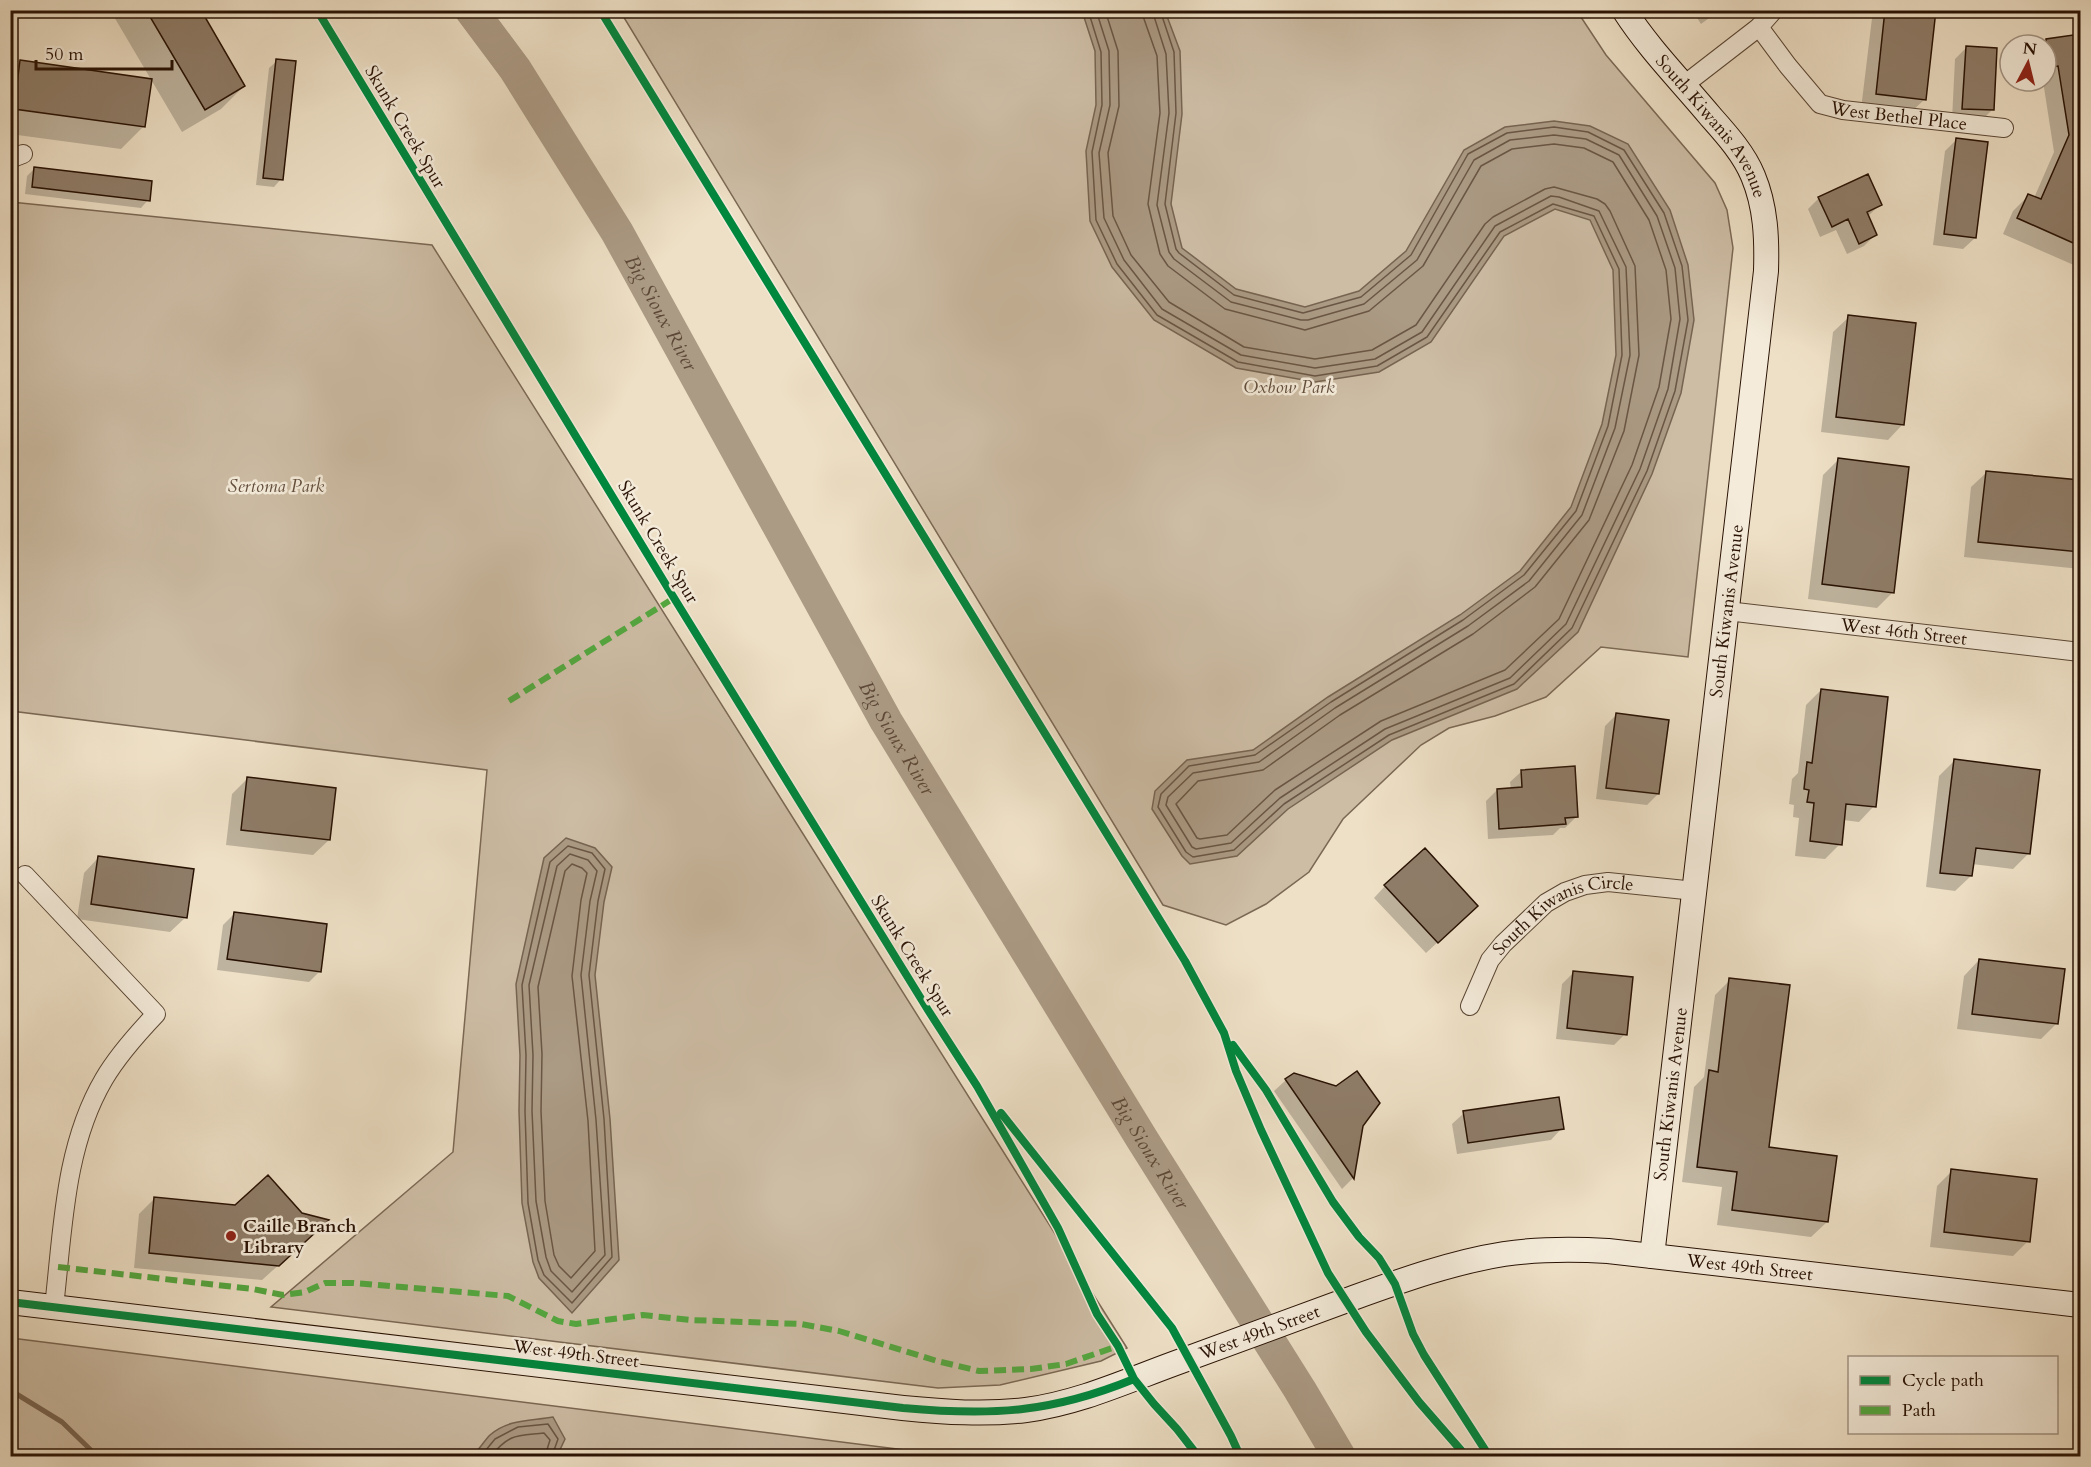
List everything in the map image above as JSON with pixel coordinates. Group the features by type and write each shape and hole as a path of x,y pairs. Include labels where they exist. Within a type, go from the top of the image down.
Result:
{"main road":[{"name":"South Kiwanis Avenue","path":"1624,10 1652,48 1730,139 1745,160 1760,196 1766,235 1766,271 1652,1256"},
{"name":"West 49th Street","path":"10,1302 956,1413 1026,1410 1091,1396 1366,1293 1467,1261 1505,1254 1572,1249 1652,1256 2080,1305"}],"street":[{"path":"1684,85 1759,27 1774,10"},
{"name":"West Bethel Place","path":"1759,27 1820,104 1849,111 2004,128"},
{"name":"West 46th Street","path":"1727,611 2080,652"},
{"path":"25,875 156,1014 114,1063 103,1080 82,1127 66,1195 54,1307"},
{"name":"South Kiwanis Circle","path":"1470,1006 1490,960 1546,903 1565,892 1585,885 1608,882 1695,891"}],"green space":[{"name":"Oxbow Park","path":"620,11 1577,11 1606,55 1715,183 1727,210 1733,248 1688,657 1601,647 1546,697 1495,716 1449,728 1421,745 1343,819 1309,872 1266,904 1226,925 1163,905"},
{"name":"Sertoma Park","path":"11,202 432,245 1127,1348 1101,1361 1000,1385 938,1388 271,1307 453,1152 487,770 11,711"},
{"path":"11,1338 937,1454 1019,1456 11,1456"}],"water":[{"path":"1082,11 1165,11 1180,51 1182,114 1171,204 1182,248 1236,289 1305,307 1359,291 1406,251 1464,150 1505,127 1554,121 1590,126 1628,144 1670,210 1688,265 1694,320 1681,393 1652,474 1578,632 1517,689 1392,740 1288,809 1237,856 1190,864 1182,856 1152,809 1155,791 1187,760 1253,750 1328,697 1460,615 1520,571 1571,507 1602,424 1616,355 1613,270 1590,220 1555,209 1504,236 1431,342 1379,372 1315,382 1236,368 1154,320 1112,267 1090,221 1086,151 1096,105 1095,51"},
{"path":"566,838 595,848 612,867 604,902 595,975 610,1119 619,1260 572,1313 539,1278 533,1262 522,1203 520,1055 516,984 544,858"},
{"path":"553,1417 565,1439 557,1456 471,1456 490,1435 504,1426"}],"building":[{"path":"146,10 201,10 245,86 205,110"},
{"path":"1885,10 1936,10 1926,100 1876,94"},
{"path":"2080,34 2080,246 2017,218 2028,194 2041,199 2069,135 2058,66 2058,37"},
{"path":"1966,46 1997,48 1994,110 1962,109"},
{"path":"276,59 296,61 283,180 263,178"},
{"path":"20,60 152,79 145,127 14,109"},
{"path":"1956,138 1988,142 1976,238 1944,234"},
{"path":"34,167 152,181 150,201 32,187"},
{"path":"1868,174 1882,205 1867,212 1877,235 1859,244 1848,219 1832,227 1818,197"},
{"path":"1848,315 1916,323 1904,425 1836,417"},
{"path":"1838,458 1909,467 1894,593 1822,584"},
{"path":"1986,471 2080,480 2080,552 1978,542"},
{"path":"1821,689 1888,697 1876,807 1846,804 1842,845 1810,841 1814,803 1807,802 1809,790 1804,789 1807,762 1812,763"},
{"path":"1616,713 1669,720 1659,794 1606,788"},
{"path":"1954,759 2040,770 2030,854 1976,848 1972,876 1940,873"},
{"path":"1575,766 1578,817 1565,818 1566,824 1499,829 1497,789 1522,787 1521,770"},
{"path":"247,777 336,788 330,840 241,830"},
{"path":"1425,848 1478,906 1438,943 1384,885"},
{"path":"98,856 194,869 187,918 91,904"},
{"path":"234,912 327,924 321,972 227,959"},
{"path":"1979,959 2065,969 2058,1024 1972,1014"},
{"path":"1573,971 1633,977 1627,1035 1567,1028"},
{"path":"1729,978 1790,985 1769,1147 1837,1156 1828,1222 1732,1210 1737,1172 1697,1167 1709,1070 1718,1072"},
{"path":"1357,1071 1380,1103 1363,1126 1354,1179 1285,1079 1294,1073 1336,1086"},
{"path":"1559,1097 1564,1129 1468,1143 1463,1111"},
{"path":"1951,1169 2037,1179 2030,1242 1944,1232"},
{"name":"Caille Branch Library","path":"268,1175 302,1213 329,1220 279,1266 149,1253 154,1197 235,1205"}],"waterway":[{"name":"Big Sioux River","path":"471,10 515,69 617,232 886,721 1339,1456"},
{"path":"10,1390 62,1422 97,1456"}],"marked path":[{"path":"509,701 674,598"},
{"path":"58,1267 253,1289 283,1295 305,1292 325,1283 353,1283 508,1296 558,1321 576,1324 643,1315 690,1320 801,1324 839,1331 937,1361 979,1371 1031,1369 1066,1364 1118,1346"}],"cycle path":[{"name":"Skunk Creek Spur","path":"317,10 674,598 977,1086 1058,1228 1097,1314 1118,1346 1134,1379 1198,1456"},
{"path":"600,10 1185,961 1224,1033 1236,1071 1261,1130 1328,1273 1366,1332 1419,1402 1466,1456"},
{"path":"1233,1045 1266,1090 1333,1202 1359,1237 1379,1258 1395,1284 1413,1334 1424,1355 1489,1456"},
{"path":"1001,1113 1172,1328 1240,1456"},
{"path":"10,1302 903,1408 965,1412 1021,1409 1075,1399 1134,1379"}],"place":[{"name":"Caille Branch Library","path":"231,1236"}]}
